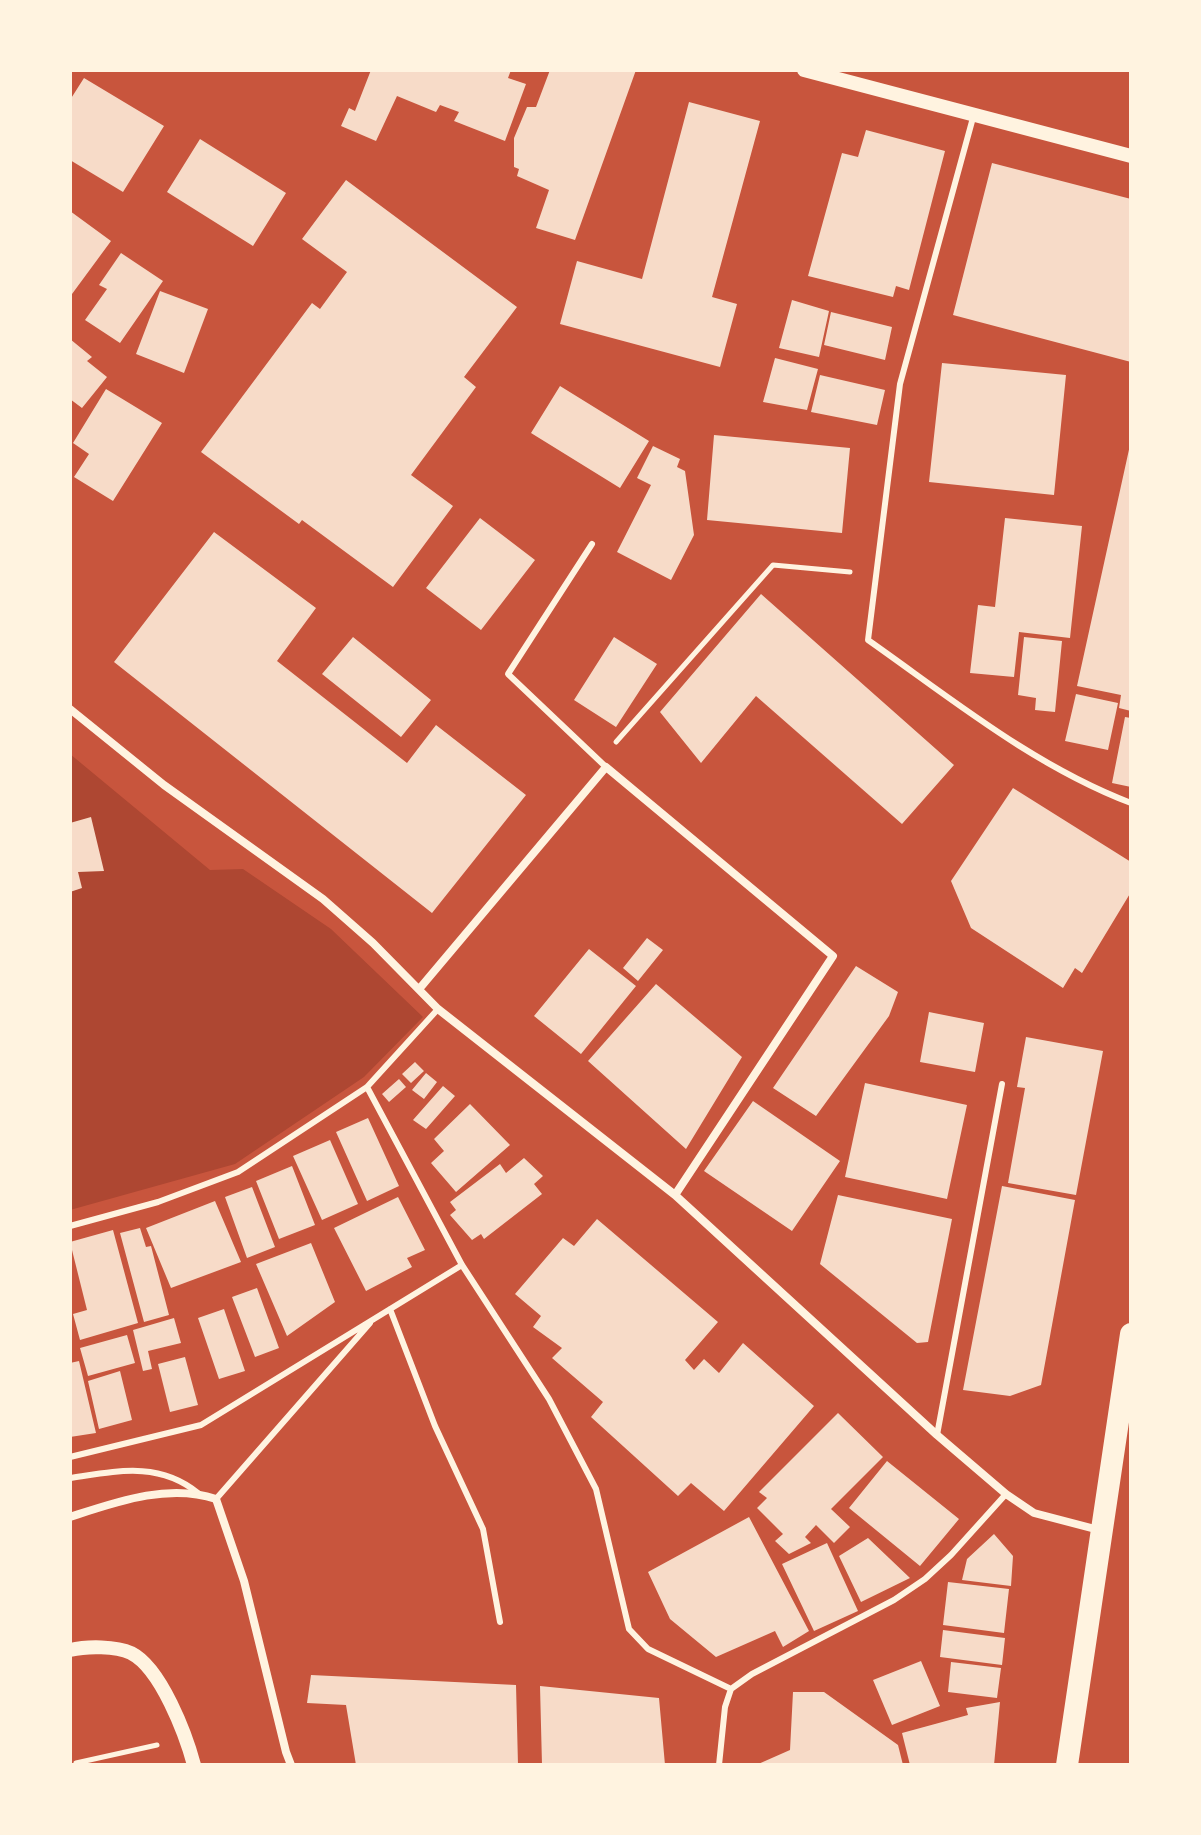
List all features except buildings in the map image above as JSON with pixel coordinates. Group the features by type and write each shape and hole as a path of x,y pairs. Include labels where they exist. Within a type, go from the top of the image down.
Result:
{"highway":[{"path":"1067,1765 1131,1334"}],"street":[{"path":"804,70 1131,156"},
{"path":"70,709 164,785 323,899 420,988 438,1009 675,1195 937,1435 1006,1494 1034,1513 1100,1531"},
{"path":"420,988 602,764 833,956 675,1195"},
{"path":"70,1517 158,1493 198,1493 216,1499 244,1581 291,1765"},
{"path":"70,1650 104,1648 131,1653 150,1669 168,1699 194,1765"}],"lane":[{"path":"974,114 900,384 868,640 996,731 1065,774 1131,803"},
{"path":"592,544 508,674 602,764"},
{"path":"70,1226 158,1202 238,1172 367,1087 438,1009"},
{"path":"937,1435 1002,1084"},
{"path":"367,1087 462,1265 549,1399 596,1489 629,1629 648,1649 731,1689"},
{"path":"70,1457 201,1425 462,1265"},
{"path":"390,1309 435,1426 483,1529 500,1622"},
{"path":"216,1499 375,1318"},
{"path":"70,1478 140,1470 180,1479 198,1493"},
{"path":"719,1765 725,1707 731,1689 752,1674 894,1600 925,1579 1006,1494"}],"path":[{"path":"602,764 773,565 876,574"},
{"path":"76,1763 185,1738"}],"shaded area":[{"path":"70,754 210,870 243,869 331,929 423,1017 364,1077 235,1164 70,1210"}]}
